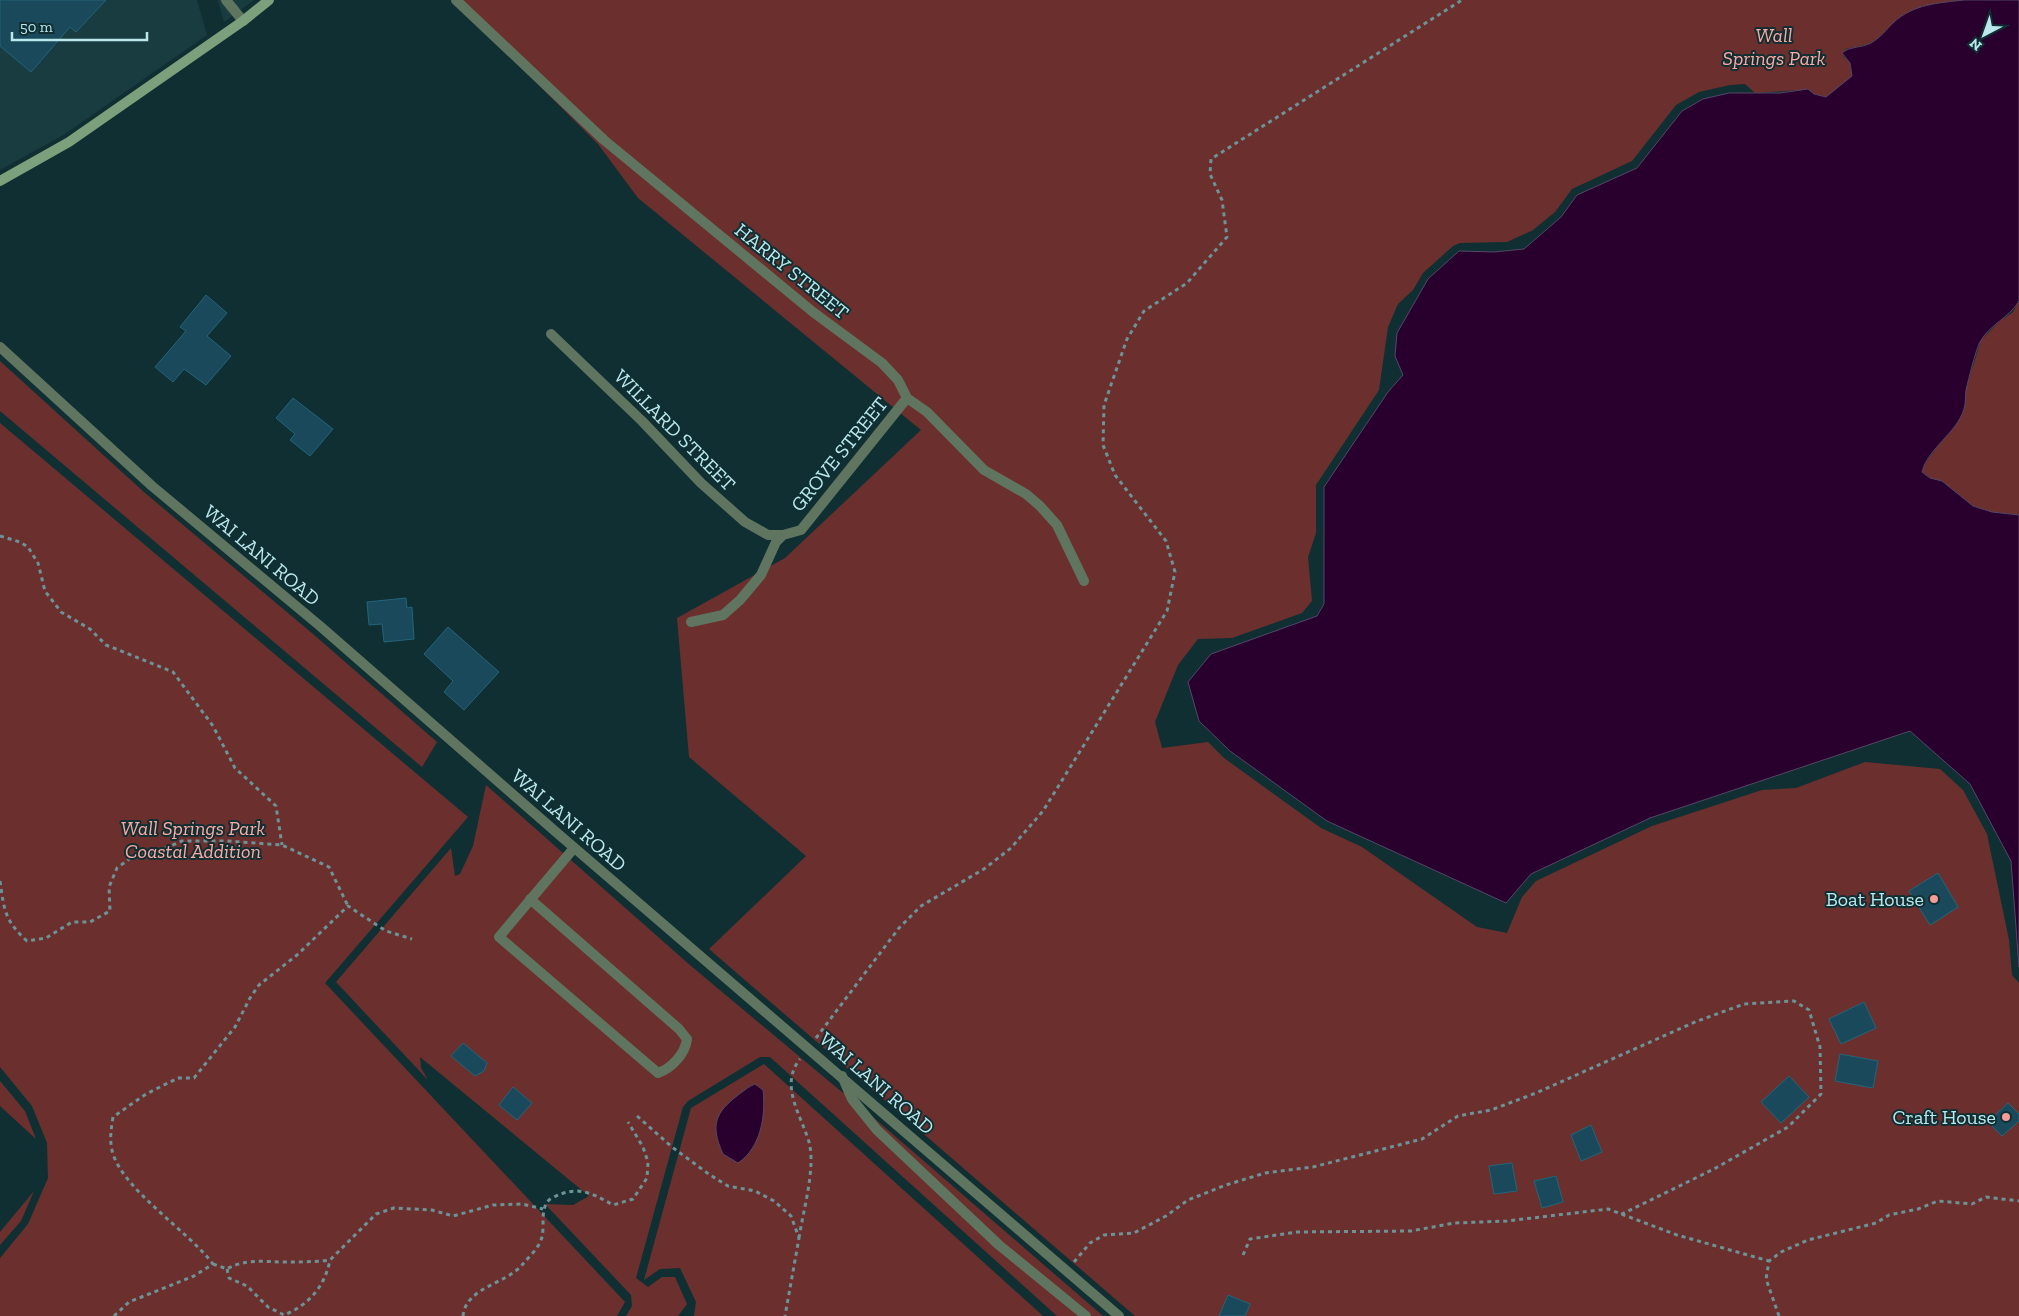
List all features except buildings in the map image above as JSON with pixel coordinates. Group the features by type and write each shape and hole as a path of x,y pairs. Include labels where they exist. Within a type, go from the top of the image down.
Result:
{"main road":[{"path":"0,181 70,142 243,21 269,0"}],"street":[{"path":"226,0 243,21"},
{"name":"HARRY STREET","path":"456,0 604,140 813,312 882,363 898,380 907,398 927,412 984,470 1026,494 1040,506 1057,525 1084,581"},
{"name":"WILLARD STREET","path":"551,334 642,422 701,483 737,516 768,535 783,535"},
{"name":"WAI LANI ROAD","path":"0,347 152,486 320,626 574,848 841,1075 1119,1316"},
{"name":"GROVE STREET","path":"691,622 723,615 740,600 761,575 776,542 783,535 801,530 907,398"},
{"path":"530,899 679,1028 686,1039 686,1049 668,1070 658,1073 498,937 530,899 574,848"},
{"path":"841,1075 855,1105 877,1130 999,1245 1086,1316"}],"path":[{"path":"785,1316 810,1173 809,1144 795,1105 790,1081 796,1064 899,928 921,906 984,869 1011,848 1043,811 1167,611 1175,572 1166,541 1112,467 1103,445 1104,405 1128,339 1144,311 1187,283 1227,237 1222,200 1210,174 1211,159 1462,0"},
{"path":"0,536 20,542 28,548 38,563 45,591 61,612 90,629 106,645 173,672 213,726 235,768 276,806 282,845"},
{"path":"0,881 4,912 12,928 27,941 46,938 72,922 90,922 110,911 109,887 117,868 132,857 154,853 182,841 227,840 282,845 329,867 348,906 386,931 412,939"},
{"path":"330,1260 284,1262 251,1260 227,1269 214,1264 126,1176 113,1156 110,1136 113,1117 146,1094 178,1078 194,1078 235,1027 259,985 297,955 348,906"},
{"path":"1066,1270 1090,1244 1104,1235 1134,1233 1166,1216 1188,1200 1226,1185 1265,1173 1313,1167 1422,1139 1458,1116 1491,1110 1536,1093 1696,1022 1744,1004 1794,1001 1809,1010 1820,1047 1821,1094 1788,1127 1714,1169 1620,1215"},
{"path":"636,1116 672,1147 710,1175 728,1186 755,1191 774,1201 791,1216 799,1238"},
{"path":"462,1316 463,1309 488,1285 519,1269 534,1251 542,1238 544,1209 550,1199 573,1190 592,1193 613,1205 632,1199 647,1178 648,1162 643,1147 628,1122"},
{"path":"1779,1316 1766,1279 1770,1261 1780,1252 1808,1240 1876,1223 1889,1215 1918,1209 1938,1201 1972,1204 1986,1197 2019,1201"},
{"path":"227,1269 229,1278 246,1286 268,1307 283,1315 297,1310 316,1293 327,1274 330,1260 376,1214 394,1208 432,1210 453,1216 493,1204 522,1204 544,1209"},
{"path":"1243,1255 1250,1239 1298,1232 1369,1233 1411,1231 1454,1223 1507,1220 1608,1208 1620,1215 1677,1235 1770,1261"},
{"path":"114,1316 129,1302 194,1276 214,1264"}],"shaded area":[{"path":"0,0 197,0 207,35 65,134 0,170"},
{"path":"218,0 254,0 224,22"},
{"path":"1964,0 2019,0 2019,301 1980,342 1970,372 1965,407 1955,426 1930,455 1922,472 1930,478 1942,481 1973,506 1992,512 2019,515 2019,967 2011,861 1970,784 1910,731 1650,818 1531,874 1506,903 1327,821 1230,751 1199,721 1188,682 1211,654 1317,616 1324,604 1324,487 1388,392 1403,375 1395,356 1397,333 1428,279 1459,251 1494,252 1524,249 1561,217 1577,195 1637,168 1682,111 1703,99 1729,93 1780,93 1808,89 1814,94 1826,97 1852,76 1850,63 1842,53 1871,43 1881,36 1894,22 1910,11 1927,5"},
{"path":"755,1084 763,1090 764,1110 760,1130 752,1149 738,1163 723,1154 717,1135 717,1120 730,1102"}],"green space":[{"name":"Wall Springs Park","path":"453,0 1964,0 1940,3 1895,22 1881,37 1869,44 1846,49 1843,56 1850,63 1852,76 1826,97 1799,90 1755,93 1745,84 1730,85 1699,92 1676,105 1632,161 1572,189 1555,212 1533,230 1507,242 1460,243 1453,246 1423,273 1413,290 1398,304 1388,327 1379,390 1316,485 1316,533 1308,557 1312,601 1302,613 1232,638 1198,639 1178,665 1155,722 1162,748 1208,742 1224,758 1321,828 1362,847 1477,927 1507,933 1522,897 1536,881 1652,826 1762,790 1796,788 1865,762 1940,769 1963,790 1987,834 2009,940 2012,975 2019,983 2019,1316 1135,1316 709,949 806,856 689,757 677,618 785,558 921,430 638,198 598,144"},
{"path":"2019,301 2019,515 1992,512 1973,506 1942,481 1930,478 1922,472 1924,465 1964,410 1966,389 1981,340 2000,321 2013,312"},
{"path":"0,361 145,493 313,634 437,742 422,767 0,411"},
{"name":"Wall Springs Park Coastal Addition","path":"0,423 468,817 325,983 625,1302 617,1316 0,1316 0,1258 28,1224 48,1178 47,1143 32,1106 0,1067"},
{"path":"486,785 691,966 844,1092 1103,1316 1057,1316 770,1057 760,1057 688,1101 683,1107 636,1278 648,1287 662,1277 675,1277 687,1304 678,1316 626,1316 632,1306 631,1295 545,1204 573,1205 589,1196 420,1057 421,1068 428,1080 336,982 451,848 455,876 460,874 473,846"},
{"path":"764,1064 1043,1316 694,1316 696,1302 680,1268 660,1269 644,1280 691,1108"},
{"path":"0,1081 25,1111 36,1139 0,1106"},
{"path":"34,1191 21,1221 0,1245 0,1232"}],"place":[{"name":"Boat House","path":"1934,899"},
{"name":"Craft House","path":"2006,1117"}]}
